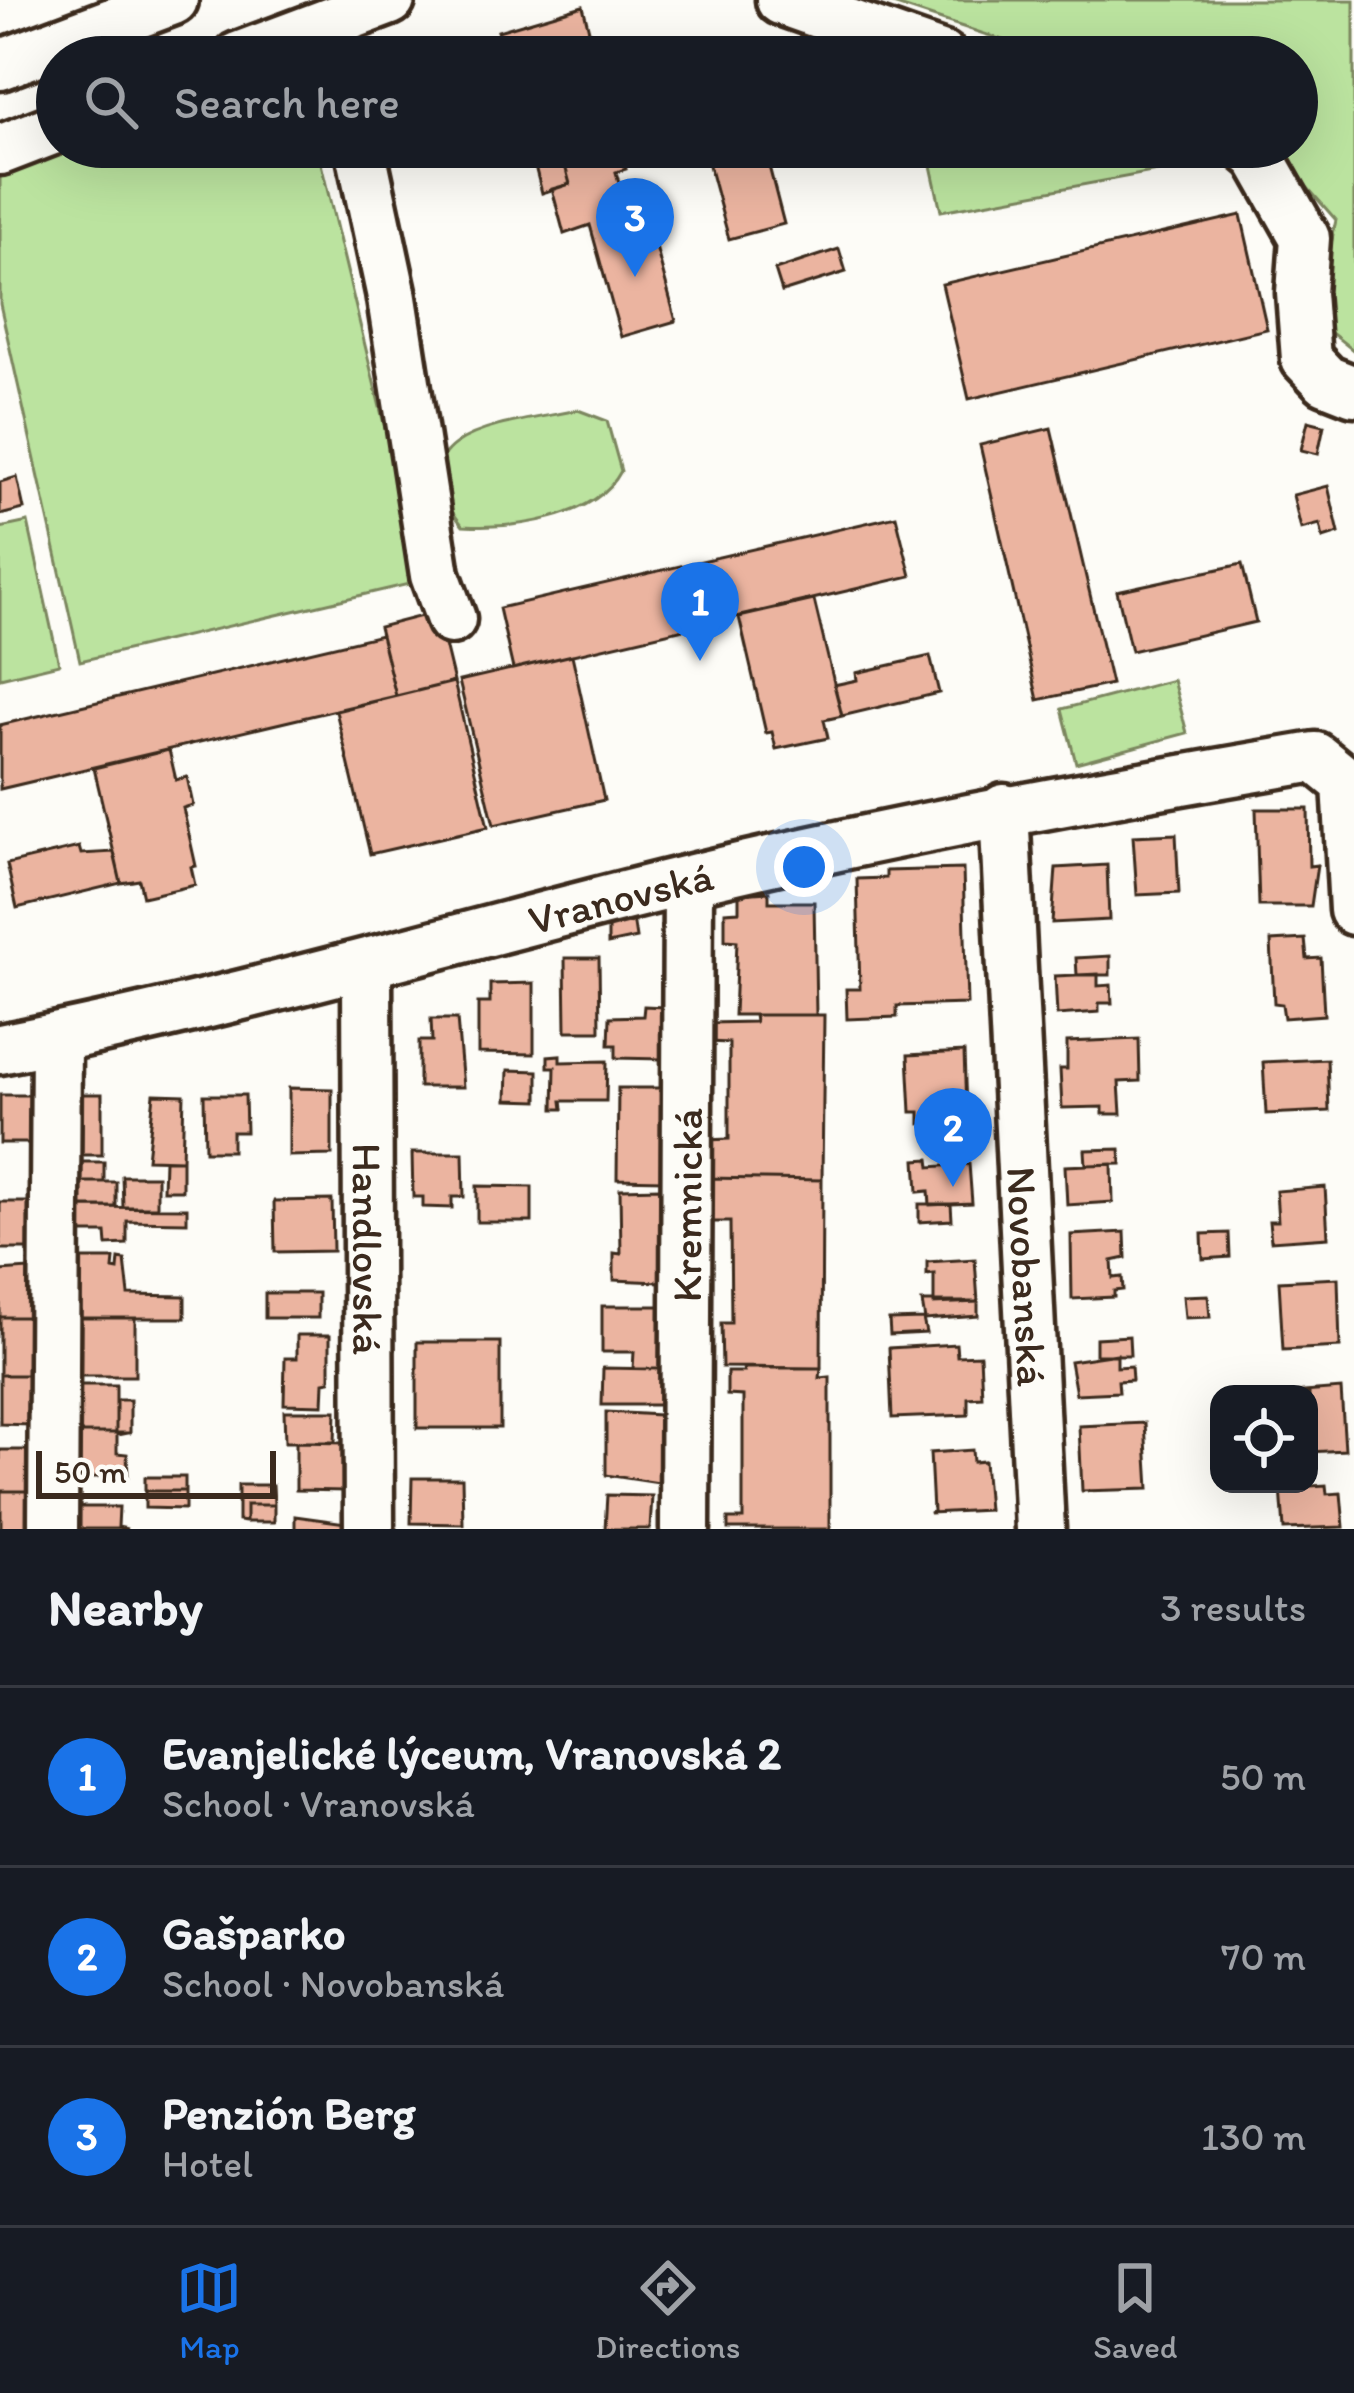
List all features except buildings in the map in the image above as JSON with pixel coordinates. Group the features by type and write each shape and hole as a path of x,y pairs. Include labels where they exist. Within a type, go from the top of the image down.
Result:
{"street":[{"path":"77,36 173,0"},
{"path":"338,36 389,0"},
{"path":"781,0 883,36"},
{"path":"0,65 36,51"},
{"path":"0,150 36,136"},
{"path":"364,168 391,292 435,575 451,620"},
{"path":"1260,168 1305,238 1300,293 1306,359 1326,380 1354,391"},
{"name":"Vranovská","path":"0,1049 367,967 688,881 1004,809 1315,758 1347,783 1354,910"},
{"name":"Novobanská","path":"1004,809 1040,1529"},
{"name":"Kremnická","path":"685,1529 688,881"},
{"name":"Handlovská","path":"367,967 369,1529"},
{"path":"53,1529 56,1038"}],"green space":[{"path":"881,0 1354,0 1354,351 1315,320 1336,220 1296,168 1318,168 1318,36 990,36"},
{"path":"36,154 36,168 322,168 422,581 80,661 0,304 0,166"},
{"path":"932,168 1174,168 941,211"},
{"path":"578,410 607,421 621,471 609,487 593,500 552,518 463,526 443,494 438,469 448,451 467,437 492,428"},
{"path":"28,522 59,664 0,678 0,528"},
{"path":"1173,680 1187,733 1076,763 1062,709"}],"place":[{"name":"Penzión Berg","path":"635,277"},
{"name":"Evanjelické lýceum, Vranovská 2","path":"700,661"},
{"name":"Gašparko","path":"953,1187"}]}
